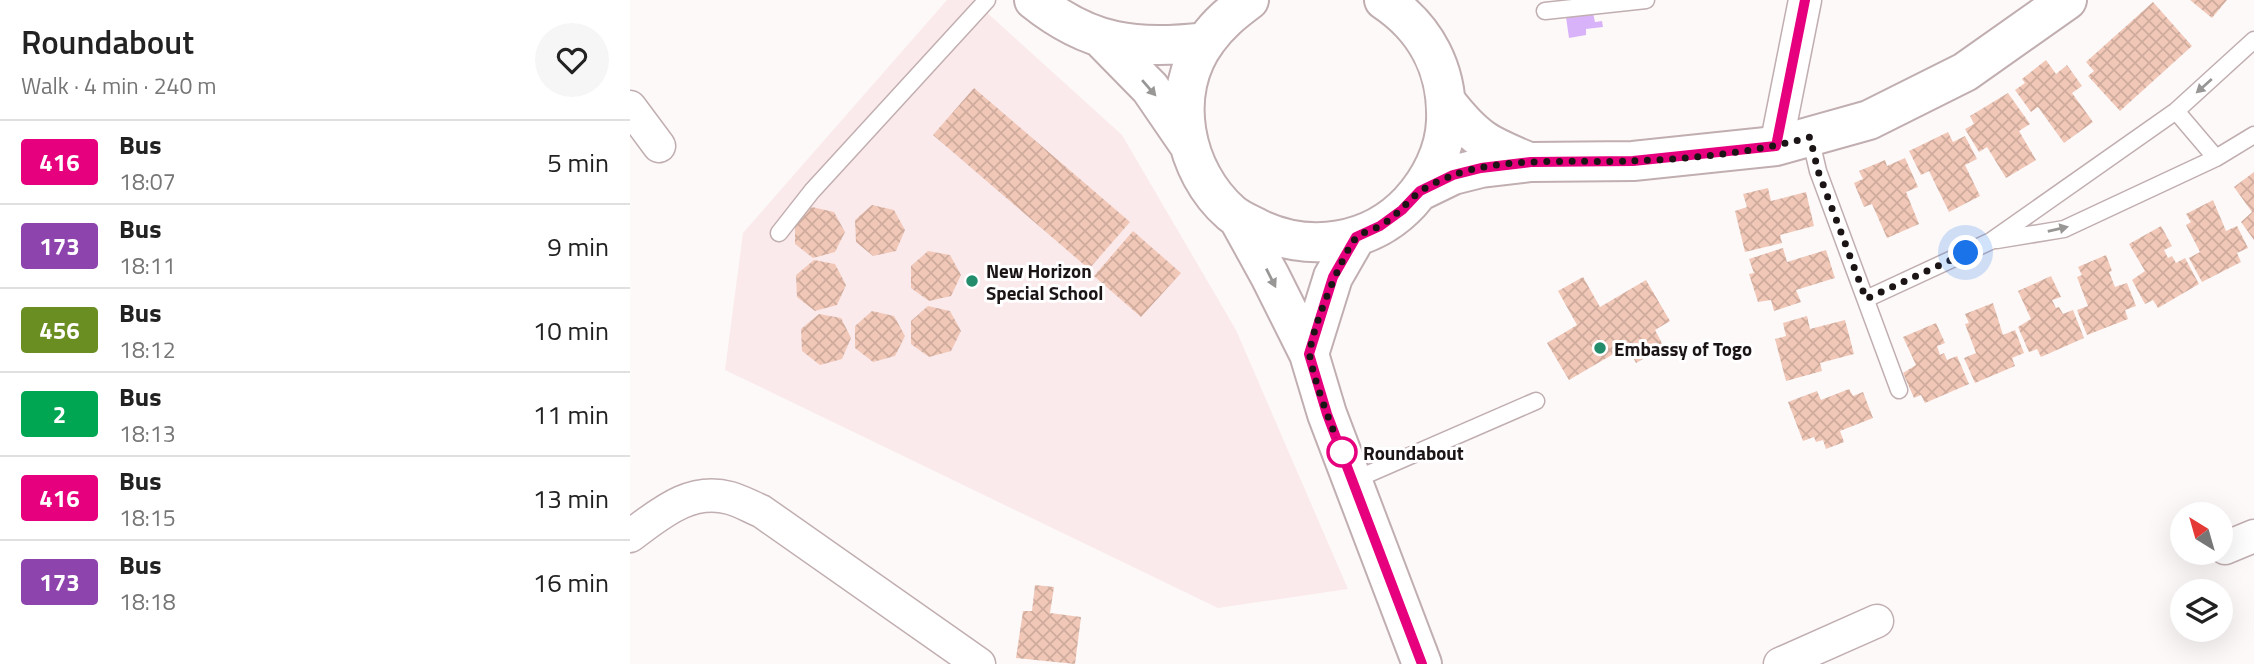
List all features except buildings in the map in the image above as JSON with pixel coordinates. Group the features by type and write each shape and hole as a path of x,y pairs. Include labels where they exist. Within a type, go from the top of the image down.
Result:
{"street":[{"path":"1034,0 1079,30 1102,39 1136,45 1170,46 1205,42"},
{"path":"1188,143 1186,92 1193,67 1205,42 1226,17 1249,0"},
{"path":"1238,218 1278,238 1304,243 1331,242 1356,237 1391,218 1420,191 1433,171 1441,150 1447,103 1433,52 1418,29 1400,10 1384,0"},
{"path":"1793,142 1805,0"},
{"path":"1420,191 1453,175 1481,168 1531,162 1633,161 1793,142 1869,120 1965,72 2067,0"},
{"path":"1102,39 1150,88 1188,143 1198,169 1212,193 1238,218 1270,276 1309,354 1327,414 1422,664"},
{"path":"1447,103 1464,125 1488,145 1531,162"},
{"path":"630,107 659,146"},
{"path":"1309,354 1333,277 1356,237"},
{"path":"630,536 667,509 696,496 729,498 761,511 979,664"},
{"path":"2233,545 2254,536"},
{"path":"1780,664 1877,621"}],"lane":[{"path":"779,233 812,191 987,0"},
{"path":"1545,11 1646,0"},
{"path":"1866,299 1991,241 2176,111 2254,40"},
{"path":"2176,111 2216,158"},
{"path":"1991,241 2064,229 2216,158 2254,135"},
{"path":"1793,142 1818,171 1899,390"},
{"path":"1352,481 1536,401"}],"shaded area":[{"name":"New Horizon Special School","path":"947,0 973,0 1122,135 1236,330 1348,589 1218,608 725,370 743,233"},
{"path":"1593,13 1595,22 1602,21 1603,27 1586,29 1586,35 1569,38 1566,17"}],"bus line":[{"name":"416","path":"1422,664 1327,414 1309,354 1333,277 1356,237 1380,226 1402,210 1420,191 1453,175 1481,168 1531,162 1633,161 1776,146 1805,0"}],"place":[{"name":"New Horizon Special School","path":"972,281"},
{"name":"Embassy of Togo","path":"1600,348"},
{"name":"Roundabout","path":"1342,452"}],"route":[{"path":"1342,452 1344,458 1309,354 1333,277 1356,237 1380,226 1402,210 1420,191 1453,175 1481,168 1531,162 1633,161 1720,153 1776,146 1810,137 1818,171 1866,299 1966,253"}]}
